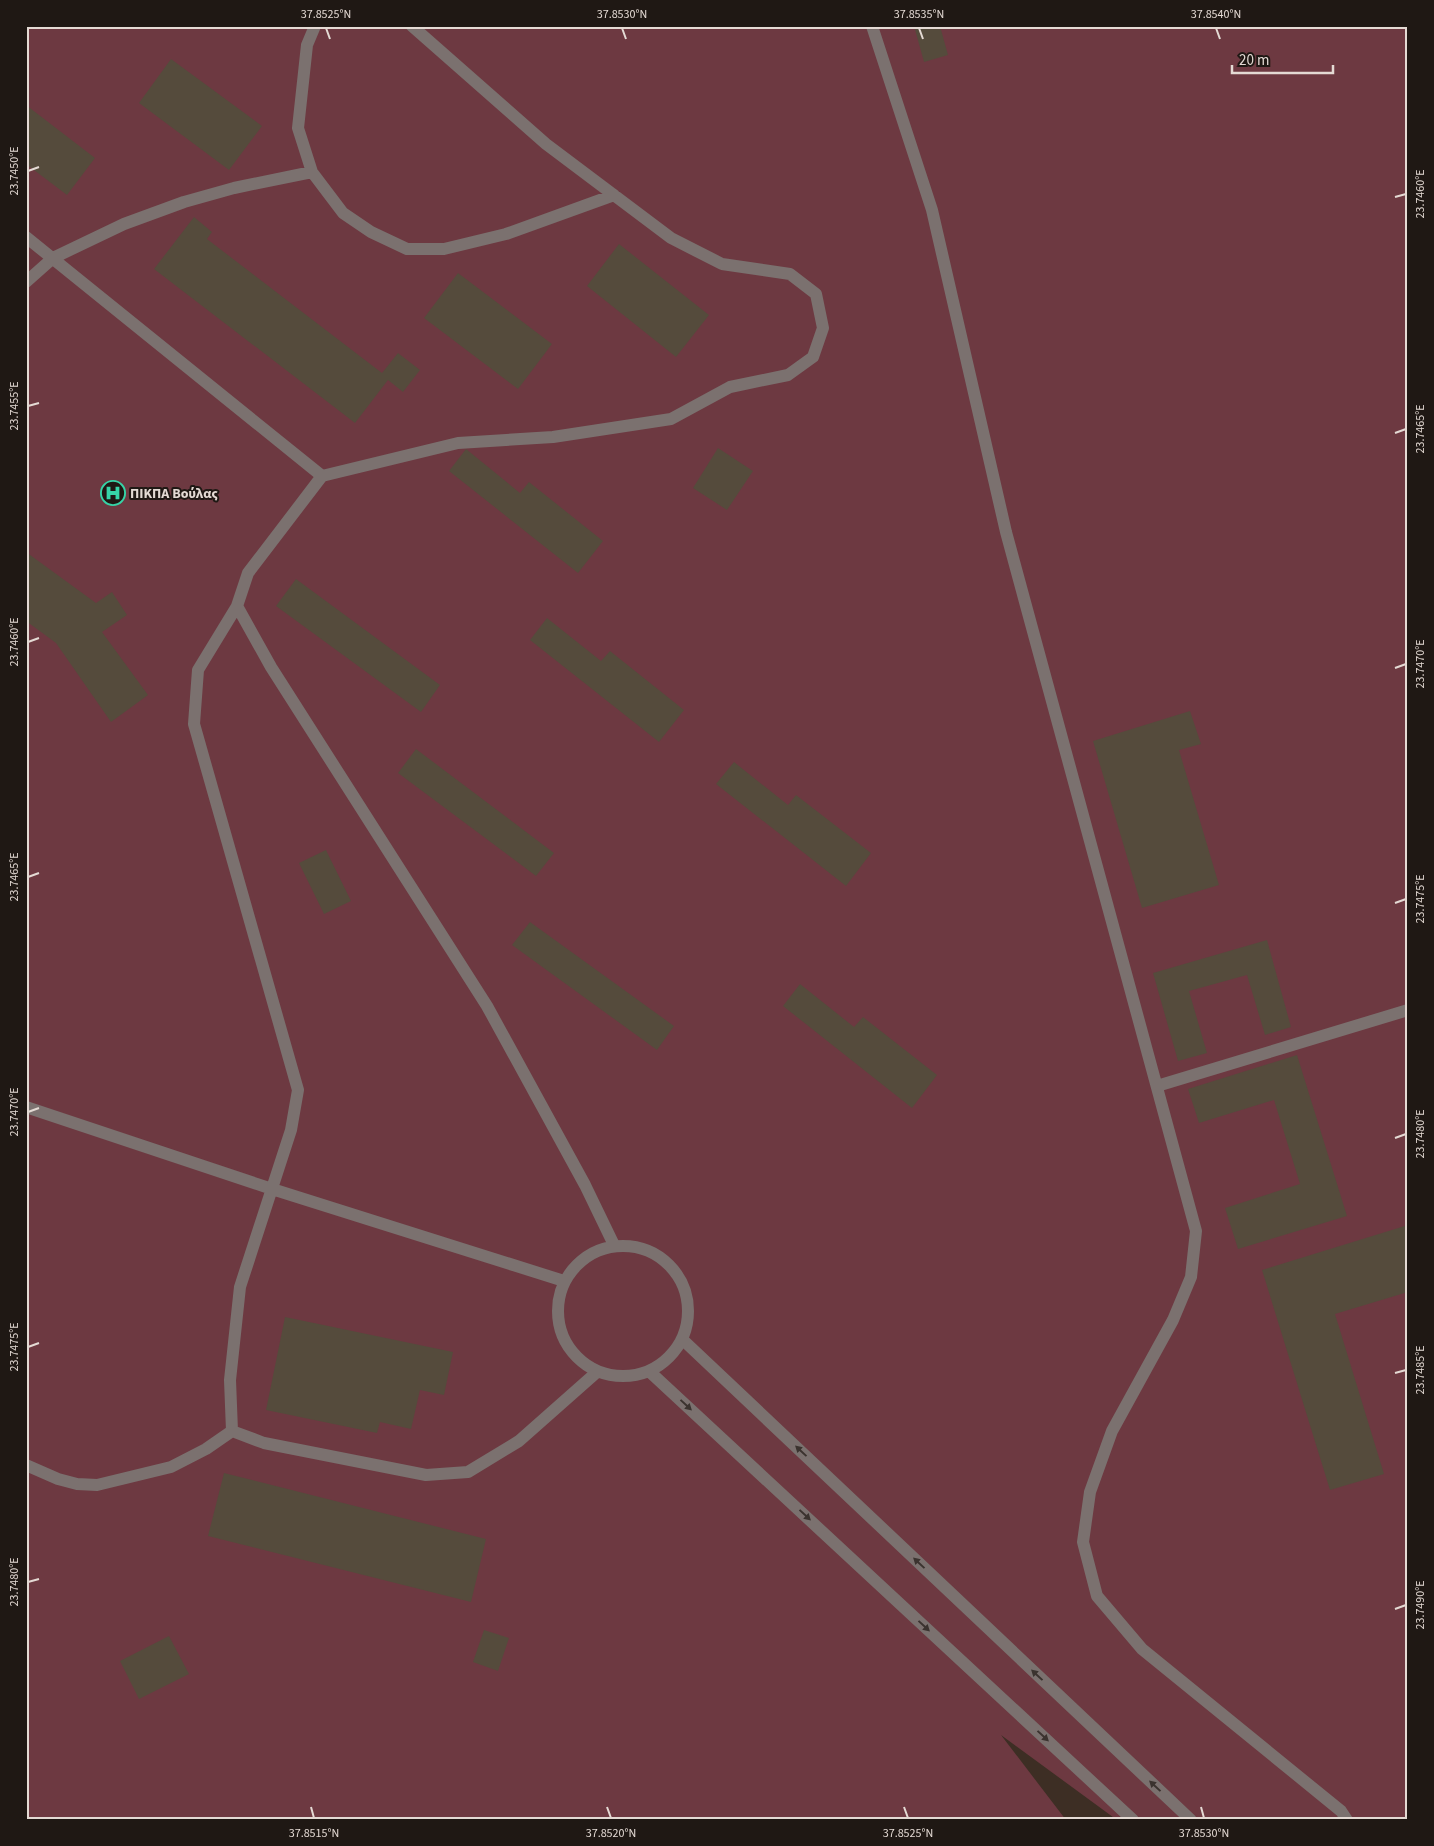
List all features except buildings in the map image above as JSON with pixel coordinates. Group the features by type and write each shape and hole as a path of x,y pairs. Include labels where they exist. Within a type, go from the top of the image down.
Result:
{"street":[{"path":"315,26 307,45 298,128 312,172 343,213 371,232 407,249 444,248 506,234 614,195"},
{"path":"232,1431 230,1380 240,1288 291,1130 298,1090 194,724 198,670 237,606 248,574 322,476 458,443 552,437 671,419 730,387 788,375 813,357 823,328 816,294 790,274 722,264 671,238 546,144 412,26"},
{"path":"872,26 932,210 1006,532 1196,1230 1191,1277 1173,1320 1112,1432 1090,1492 1083,1542 1097,1596 1142,1649 1341,1811 1347,1820"},
{"path":"26,282 52,258 124,224 184,202 234,188 312,172"},
{"path":"26,238 322,476"},
{"path":"237,606 271,668 487,1006 585,1185 614,1245"},
{"path":"1157,1086 1408,1010"},
{"path":"26,1107 272,1189 564,1280"},
{"path":"614,1245 649,1249 677,1271 690,1305 683,1340 669,1359 650,1372 624,1377 597,1372 575,1356 561,1333 557,1306 564,1280 585,1256 614,1245"},
{"path":"683,1340 1191,1820"},
{"path":"232,1431 264,1443 426,1475 468,1472 519,1441 597,1372"},
{"path":"650,1372 1133,1820"},
{"path":"26,1465 58,1479 77,1484 97,1484 171,1467 206,1449 232,1431"}],"shaded area":[{"path":"26,26 1408,26 1408,1820 1117,1820 1001,1735 1066,1820 26,1820"}],"place":[{"name":"ΠΙΚΠΑ Βούλας","path":"113,493"}]}
